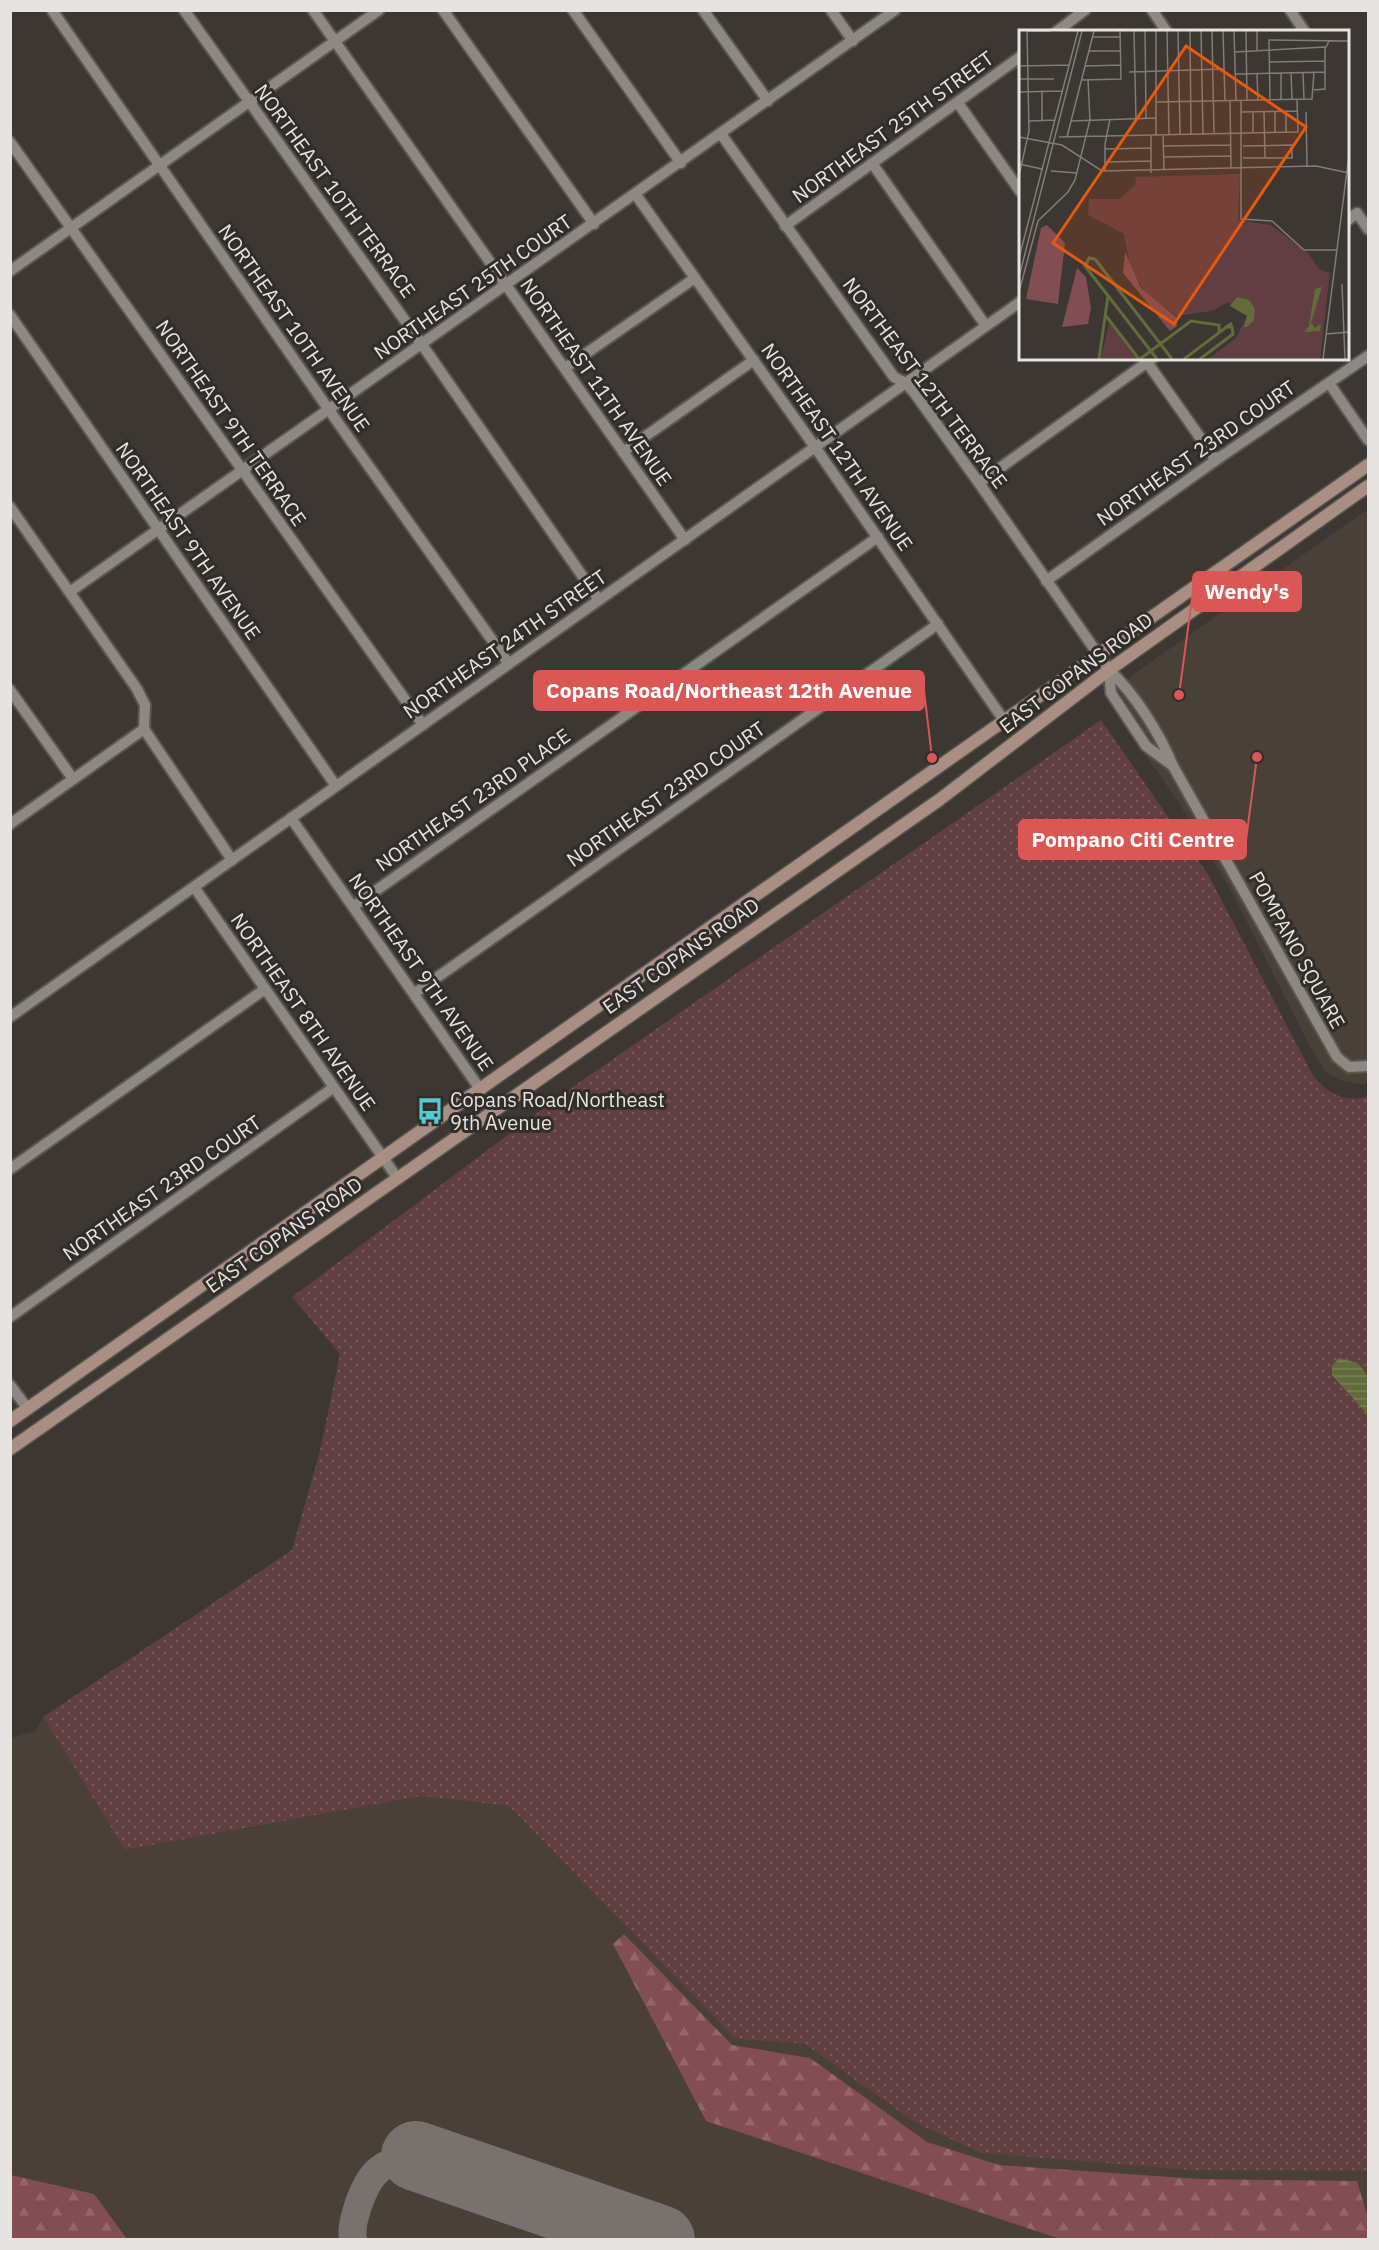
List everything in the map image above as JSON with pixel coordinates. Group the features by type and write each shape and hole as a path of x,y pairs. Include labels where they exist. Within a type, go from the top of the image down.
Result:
{"main road":[{"name":"EAST COPANS ROAD","path":"10,1421 1368,465"},
{"name":"EAST COPANS ROAD","path":"10,1449 939,800 1109,670 1368,486"}],"street":[{"name":"NORTHEAST 10TH AVENUE","path":"52,10 508,664"},
{"name":"NORTHEAST 10TH TERRACE","path":"184,10 422,345 599,600"},
{"name":"NORTHEAST 11TH AVENUE","path":"313,10 685,540"},
{"path":"10,271 379,10"},
{"path":"443,10 594,224"},
{"path":"573,10 681,163"},
{"path":"703,10 768,101"},
{"path":"831,10 853,41"},
{"name":"NORTHEAST 25TH COURT","path":"71,591 636,195 895,10"},
{"path":"1059,30 1085,10"},
{"path":"1152,10 1166,30"},
{"path":"1290,10 1304,30"},
{"name":"NORTHEAST 25TH STREET","path":"785,226 1019,58"},
{"path":"958,103 1019,191"},
{"name":"NORTHEAST 12TH TERRACE","path":"722,134 894,377 906,383 980,483 1098,654"},
{"name":"NORTHEAST 9TH TERRACE","path":"10,142 423,725"},
{"path":"872,163 986,326"},
{"name":"NORTHEAST 12TH AVENUE","path":"636,195 815,447 1005,722"},
{"path":"1352,216 1368,229"},
{"path":"565,368 695,278"},
{"name":"NORTHEAST 24TH STREET","path":"10,1017 1019,303"},
{"name":"NORTHEAST 9TH AVENUE","path":"10,315 336,786"},
{"name":"NORTHEAST 23RD COURT","path":"1046,581 1216,460 1368,356"},
{"path":"623,452 754,360"},
{"path":"980,483 1148,360 1216,460"},
{"path":"1329,383 1368,440"},
{"path":"10,507 137,688 145,705 144,729 232,860"},
{"name":"NORTHEAST 23RD PLACE","path":"354,906 878,537"},
{"name":"NORTHEAST 23RD COURT","path":"415,993 938,624"},
{"name":"POMPANO SQUARE","path":"1098,654 1109,670 1124,684 1166,750 1337,1057 1349,1067 1368,1066"},
{"name":"POMPANO SQUARE","path":"1109,670 1112,695 1146,746 1173,766"},
{"path":"10,690 73,779"},
{"path":"10,824 144,729"},
{"name":"NORTHEAST 9TH AVENUE","path":"291,818 480,1089"},
{"name":"NORTHEAST 8TH AVENUE","path":"194,887 398,1179"},
{"path":"10,1169 265,989"},
{"name":"NORTHEAST 23RD COURT","path":"10,1317 333,1088"},
{"path":"10,1385 28,1409"}],"shaded area":[{"path":"1368,509 1368,1082 1363,1085 1340,1080 1325,1071 1308,1043 1233,894 1179,803 1114,710 1131,676"},
{"path":"1101,720 1209,876 1312,1074 1323,1087 1344,1098 1368,1096 1368,2169 1366,2171 1191,2170 981,2153 914,2122 805,2044 735,2039 509,1806 422,1796 125,1850 43,1717 292,1550 320,1451 340,1354 292,1297 557,1098"},
{"path":"1339,1358 1358,1363 1368,1376 1368,1415 1332,1375 1332,1366"},
{"path":"43,1717 125,1850 423,1796 509,1806 735,2039 805,2044 914,2122 1366,2171 1368,2169 1368,2239 11,2240 11,1738 35,1731"}],"green space":[{"path":"624,1934 732,2045 810,2058 927,2142 999,2165 1199,2179 1357,2181 1368,2218 1368,2239 1060,2239 706,2121 613,1944"},
{"path":"11,2175 94,2194 127,2239 11,2239"}],"taxiway":[{"path":"353,2240 353,2226 358,2208 373,2175 386,2165 416,2156"}],"runway":[{"path":"416,2156 660,2240"}],"place":[{"name":"Wendy's","path":"1179,695"},
{"name":"Pompano Citi Centre","path":"1257,757"},
{"name":"Copans Road/Northeast 12th Avenue","path":"932,758"},
{"name":"Copans Road/Northeast 9th Avenue","path":"430,1111"}]}
